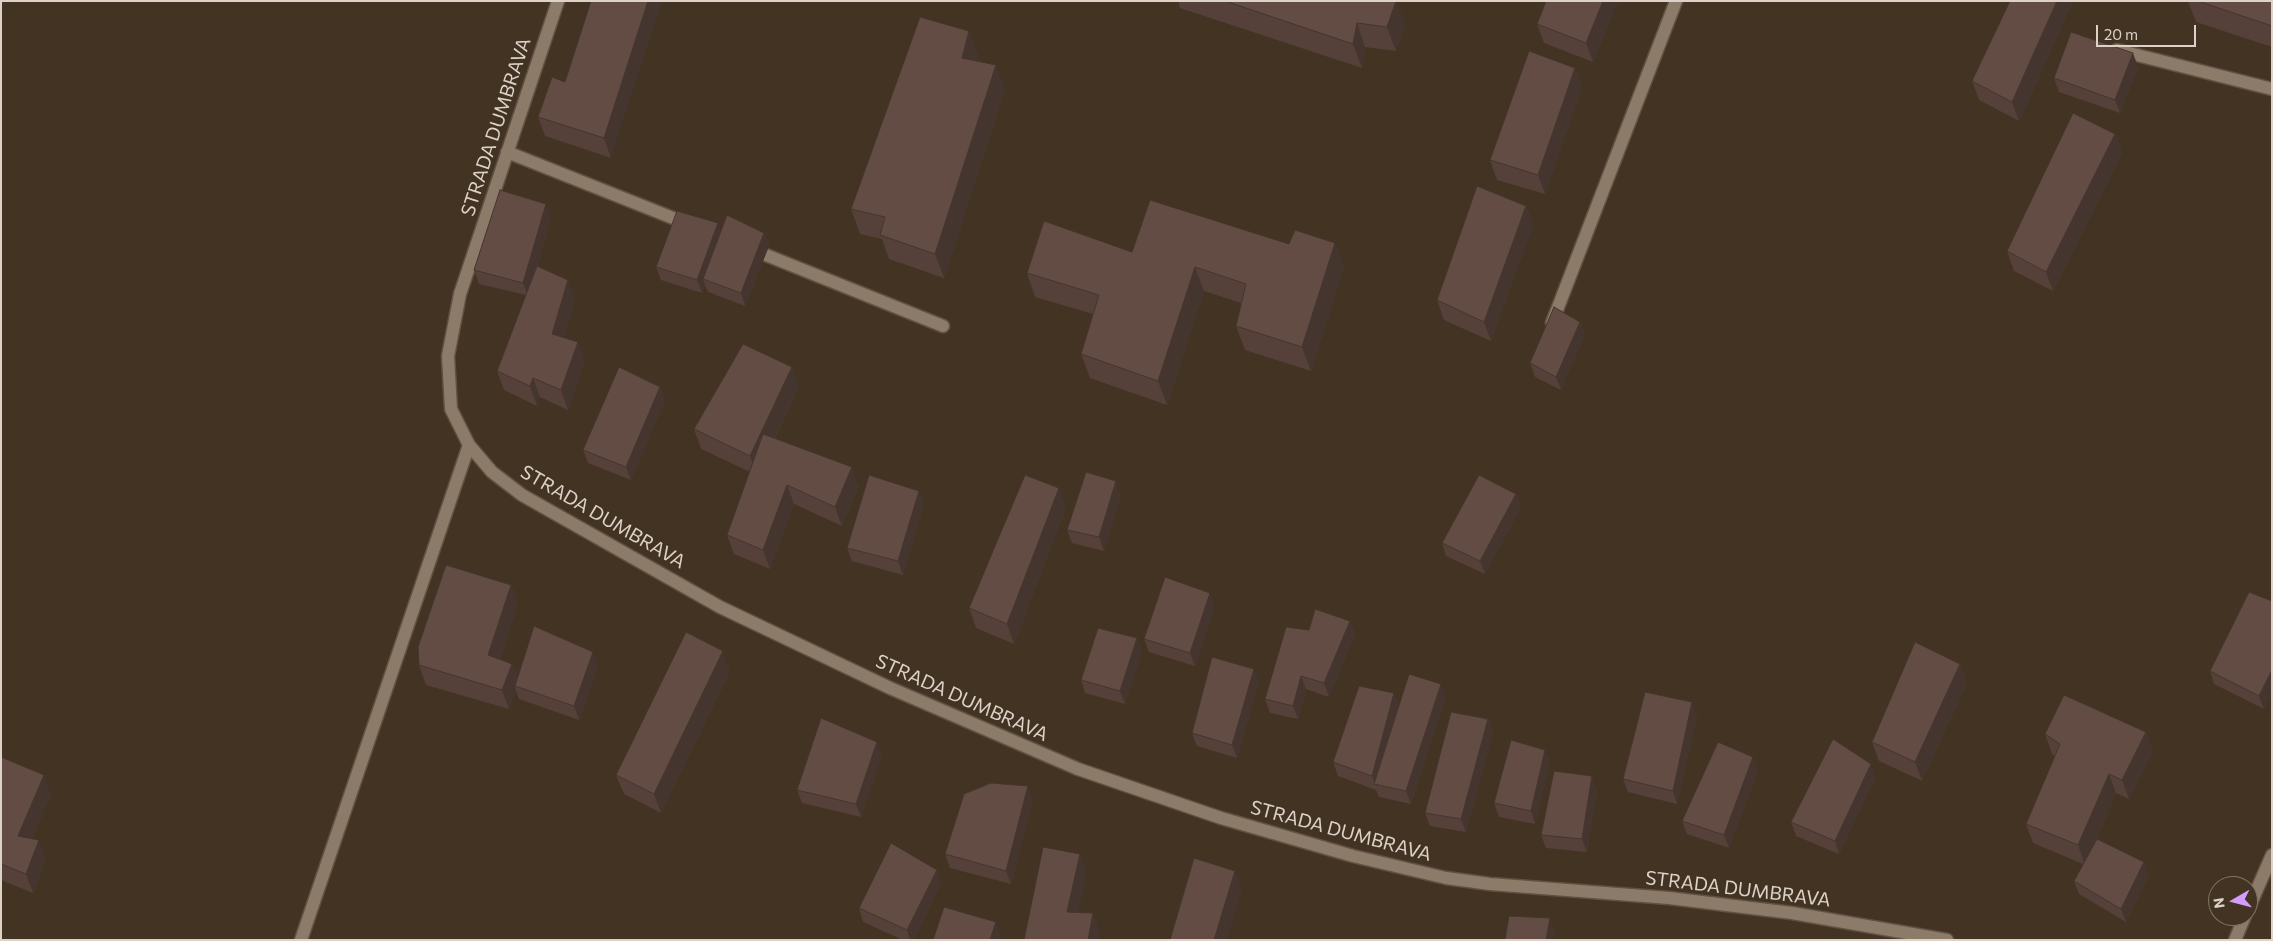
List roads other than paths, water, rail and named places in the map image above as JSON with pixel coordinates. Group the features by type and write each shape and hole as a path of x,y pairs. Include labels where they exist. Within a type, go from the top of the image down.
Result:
{"street":[{"name":"STRADA DUMBRAVA","path":"558,1 460,294 448,356 451,409 469,445 492,472 522,495 720,607 890,688 1069,765 1221,818 1353,856 1446,878 1490,884 1669,898 1782,912 1947,940"},
{"path":"1548,335 1676,1"},
{"path":"2108,48 2272,89"},
{"path":"507,152 698,228"},
{"path":"743,246 943,326"},
{"path":"301,940 469,445"},
{"path":"2258,887 2272,855"},
{"path":"2235,940 2241,926"}]}
